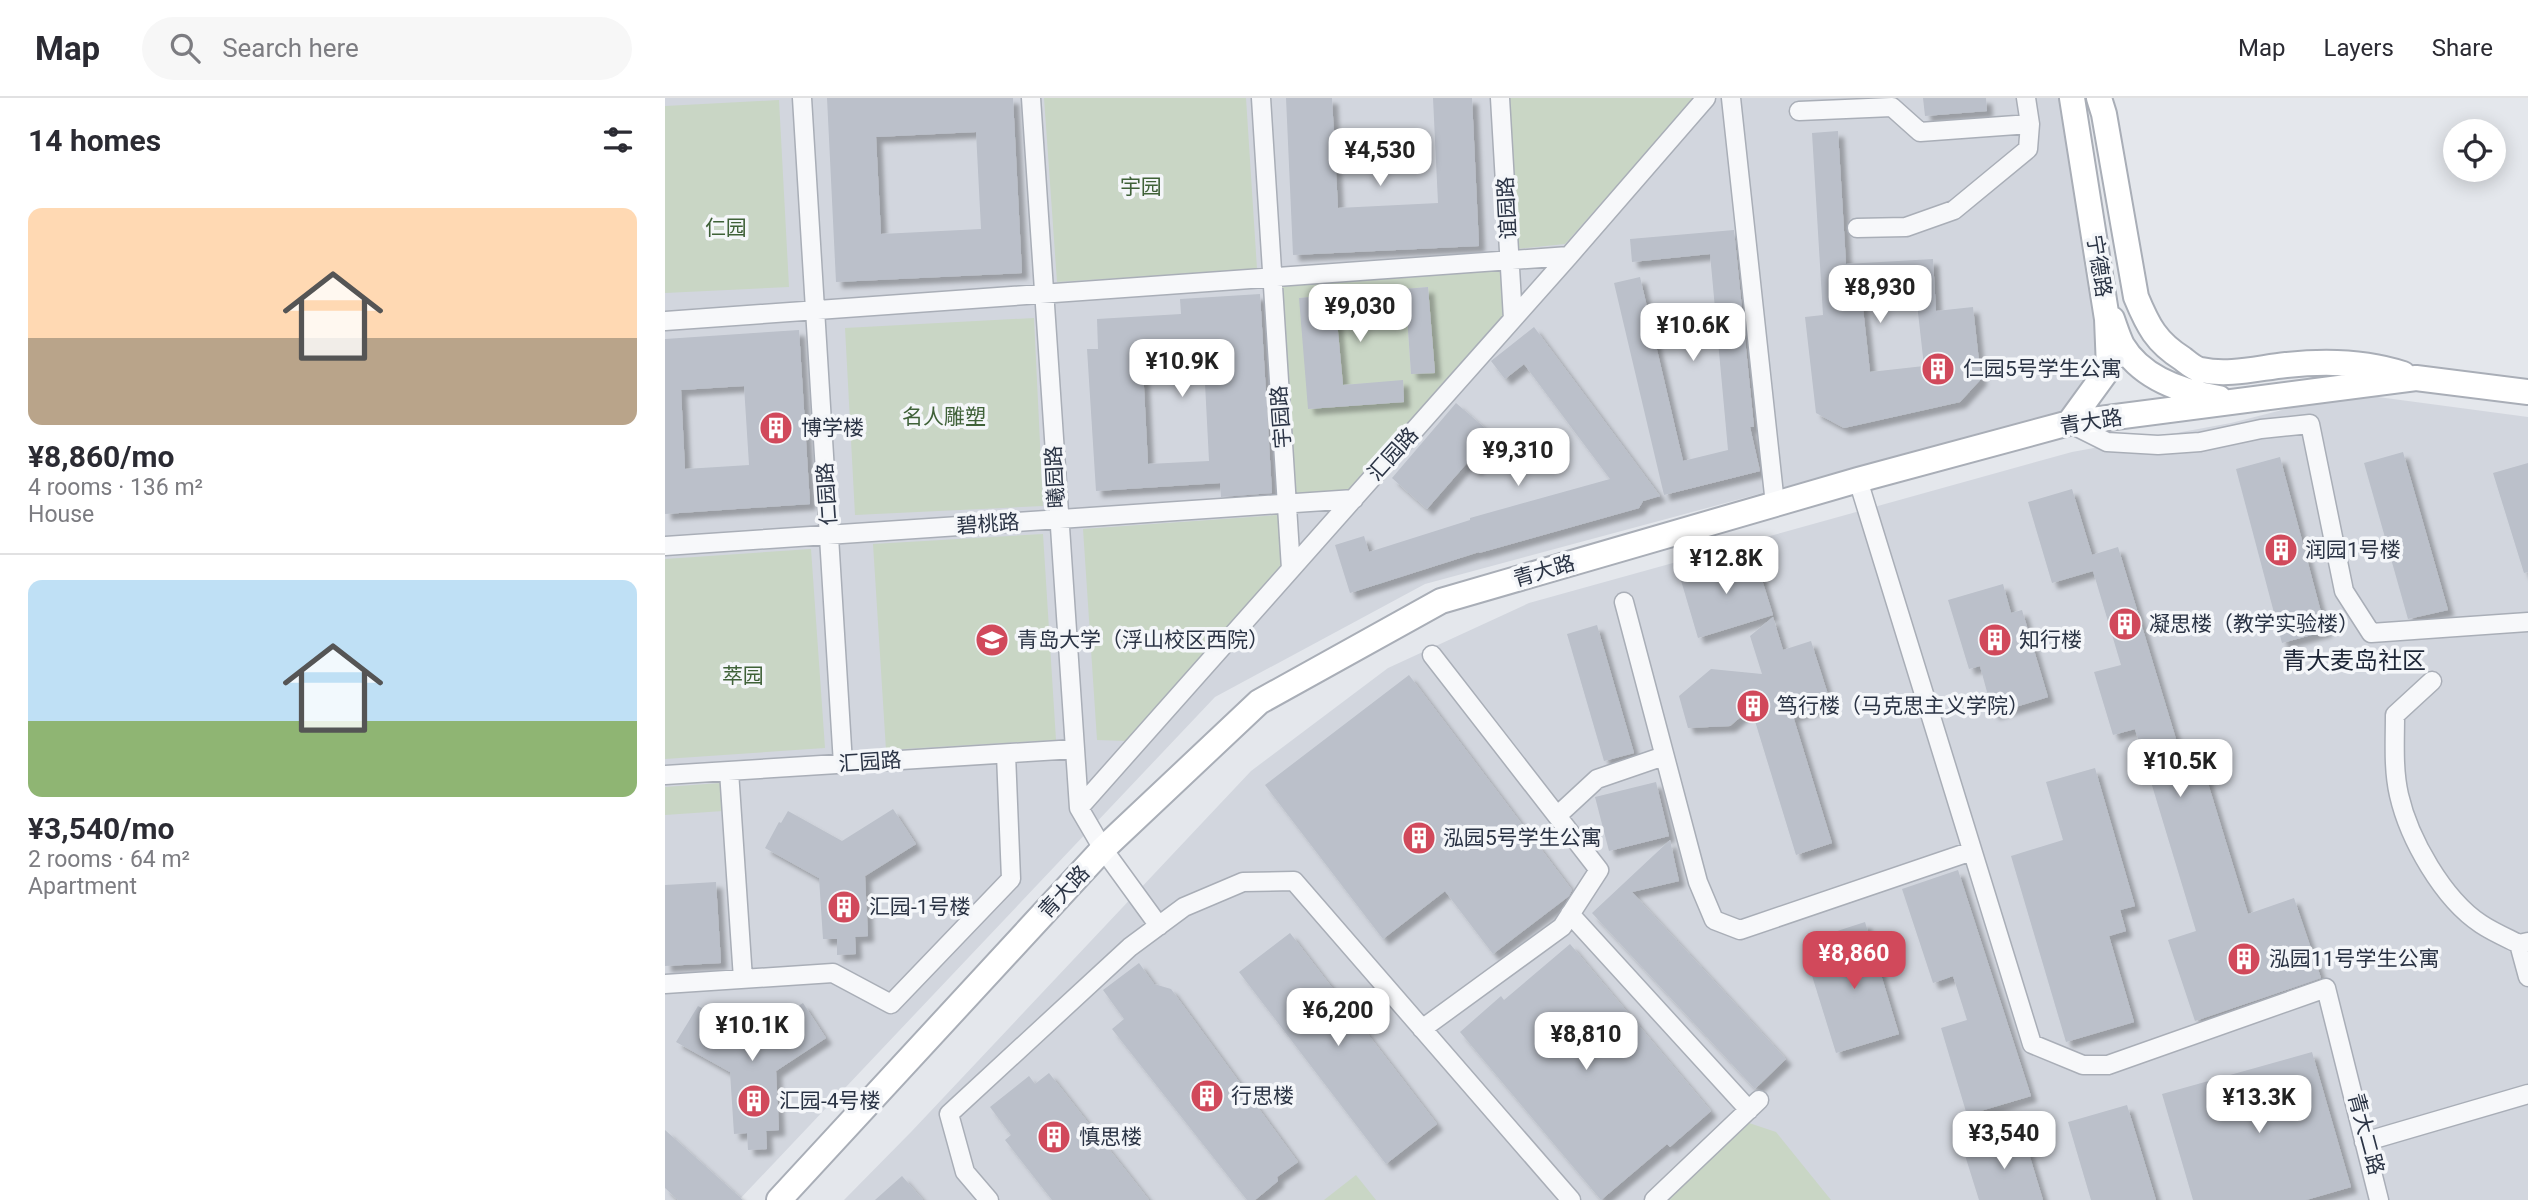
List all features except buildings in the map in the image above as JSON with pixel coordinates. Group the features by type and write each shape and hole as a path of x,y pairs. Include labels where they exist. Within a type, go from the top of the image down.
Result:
{"street":[{"name":"仁园路","path":"802,98 843,764"},
{"name":"曦园路","path":"1031,98 1079,808 1103,849 1159,926"},
{"name":"宇园路","path":"1261,98 1291,569"},
{"name":"谊园路","path":"1500,98 1513,319"},
{"name":"汇园路","path":"1079,808 1706,98"},
{"path":"1731,98 1775,504"},
{"path":"1857,228 1906,227 1954,210 2028,149 2030,124 2026,98"},
{"name":"宁德路","path":"2069,423 2109,368 2108,319 2072,98"},
{"path":"2099,98 2136,297 2147,323 2163,346 2199,370 2243,372 2287,364 2332,363 2385,368 2416,378"},
{"path":"1799,111 1892,107 1920,132 2030,124"},
{"path":"665,321 1569,256"},
{"path":"2103,296 2122,345 2140,367 2159,380 2200,394 2241,401"},
{"name":"青大路","path":"779,1200 1103,849 1259,702 1441,601 1858,480 2069,423 2416,378 2528,392"},
{"path":"2069,423 2107,442 2158,445 2200,442 2261,429 2310,424 2344,591 2371,634 2528,622"},
{"path":"1858,480 2032,1044 2083,1065 2108,1065 2326,988 2366,1142 2376,1199"},
{"name":"碧桃路","path":"665,546 1353,499"},
{"path":"1624,602 1698,882 1714,920 1740,930 1972,850"},
{"path":"1422,1028 1562,927 1599,870 1432,655"},
{"path":"2432,681 2395,715 2395,766 2399,795 2415,843 2446,890 2479,923 2523,943 2528,977"},
{"name":"汇园路","path":"665,775 1075,749"},
{"path":"665,984 833,973 891,1004 1011,879 1006,754"},
{"path":"1557,816 1597,779 1664,756"},
{"path":"729,771 743,979"},
{"path":"989,1200 965,1172 949,1114 1130,947 1184,907 1243,882 1294,881 1571,1200"},
{"path":"1570,914 1754,1105 1654,1200"},
{"path":"2366,1142 2528,1094"}],"shaded area":[{"name":"青岛大学（浮山校区西院）","path":"665,98 2059,98 2088,227 2099,366 2067,411 1425,584 1215,697 739,1200 665,1200"},
{"path":"2348,393 2528,417 2528,1200 844,1200 1251,771 1388,668 1529,603 2072,452 2231,423"}],"green space":[{"name":"宇园","path":"1044,98 1246,98 1257,269 1057,282"},
{"path":"1510,98 1695,98 1565,244 1517,249"},
{"name":"仁园","path":"779,100 789,287 665,293 665,106"},
{"path":"1503,267 1506,317 1351,491 1293,495 1280,284","holes":["1428,287 1435,372 1411,374 1407,315 1337,321 1343,385 1403,381 1404,402 1309,409 1300,298"]},
{"name":"名人雕塑","path":"1034,318 1043,506 855,515 845,328"},
{"path":"1278,515 1282,565 1126,741 1097,740 1083,529"},
{"path":"1043,534 1056,740 886,750 873,544"},
{"name":"萃园","path":"811,549 825,748 665,759 665,559"},
{"path":"721,783 723,811 665,815 665,787"},
{"path":"1746,1122 1776,1132 1831,1200 1665,1200"},
{"path":"1356,1175 1376,1200 1324,1200"}],"place":[{"name":"仁园5号学生公寓","path":"1938,369"},
{"name":"博学楼","path":"776,428"},
{"name":"润园1号楼","path":"2281,550"},
{"name":"凝思楼（教学实验楼）","path":"2125,624"},
{"name":"青岛大学（浮山校区西院）","path":"992,640"},
{"name":"知行楼","path":"1995,640"},
{"name":"笃行楼（马克思主义学院）","path":"1753,706"},
{"name":"泓园5号学生公寓","path":"1419,838"},
{"name":"汇园-1号楼","path":"844,907"},
{"name":"泓园11号学生公寓","path":"2244,959"},
{"name":"行思楼","path":"1207,1096"},
{"name":"汇园-4号楼","path":"754,1101"},
{"name":"慎思楼","path":"1054,1137"}],"district":[{"name":"青大麦岛社区","path":"2354,661"}]}
